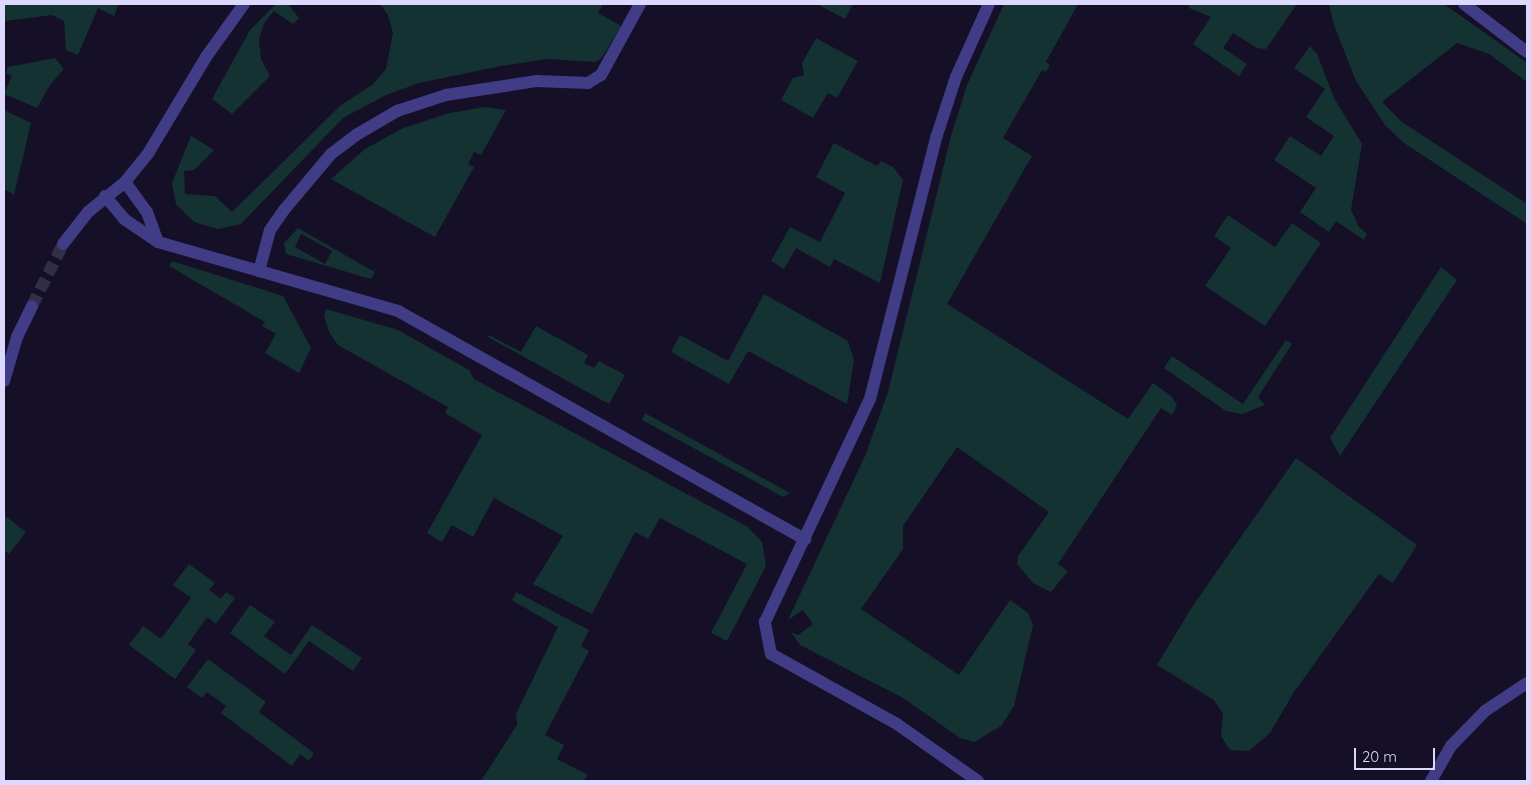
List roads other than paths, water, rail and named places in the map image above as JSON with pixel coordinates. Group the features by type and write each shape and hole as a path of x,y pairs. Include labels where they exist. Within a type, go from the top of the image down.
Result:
{"street":[{"path":"63,244 106,196 125,182 149,152 206,57 244,4"},
{"path":"259,271 270,230 284,210 331,154 356,135 397,111 446,95 536,81 588,83 601,75 640,4"},
{"path":"978,781 896,724 771,654 765,622 870,399 937,135 956,77 989,4"},
{"path":"1464,4 1527,52"},
{"path":"125,182 147,212 158,242"},
{"path":"106,196 124,219 158,242 398,311 805,539"},
{"path":"4,381 17,338 32,306"},
{"path":"1431,781 1451,746 1485,711 1527,683"}],"tunnel":[{"path":"32,306 63,244"}]}
